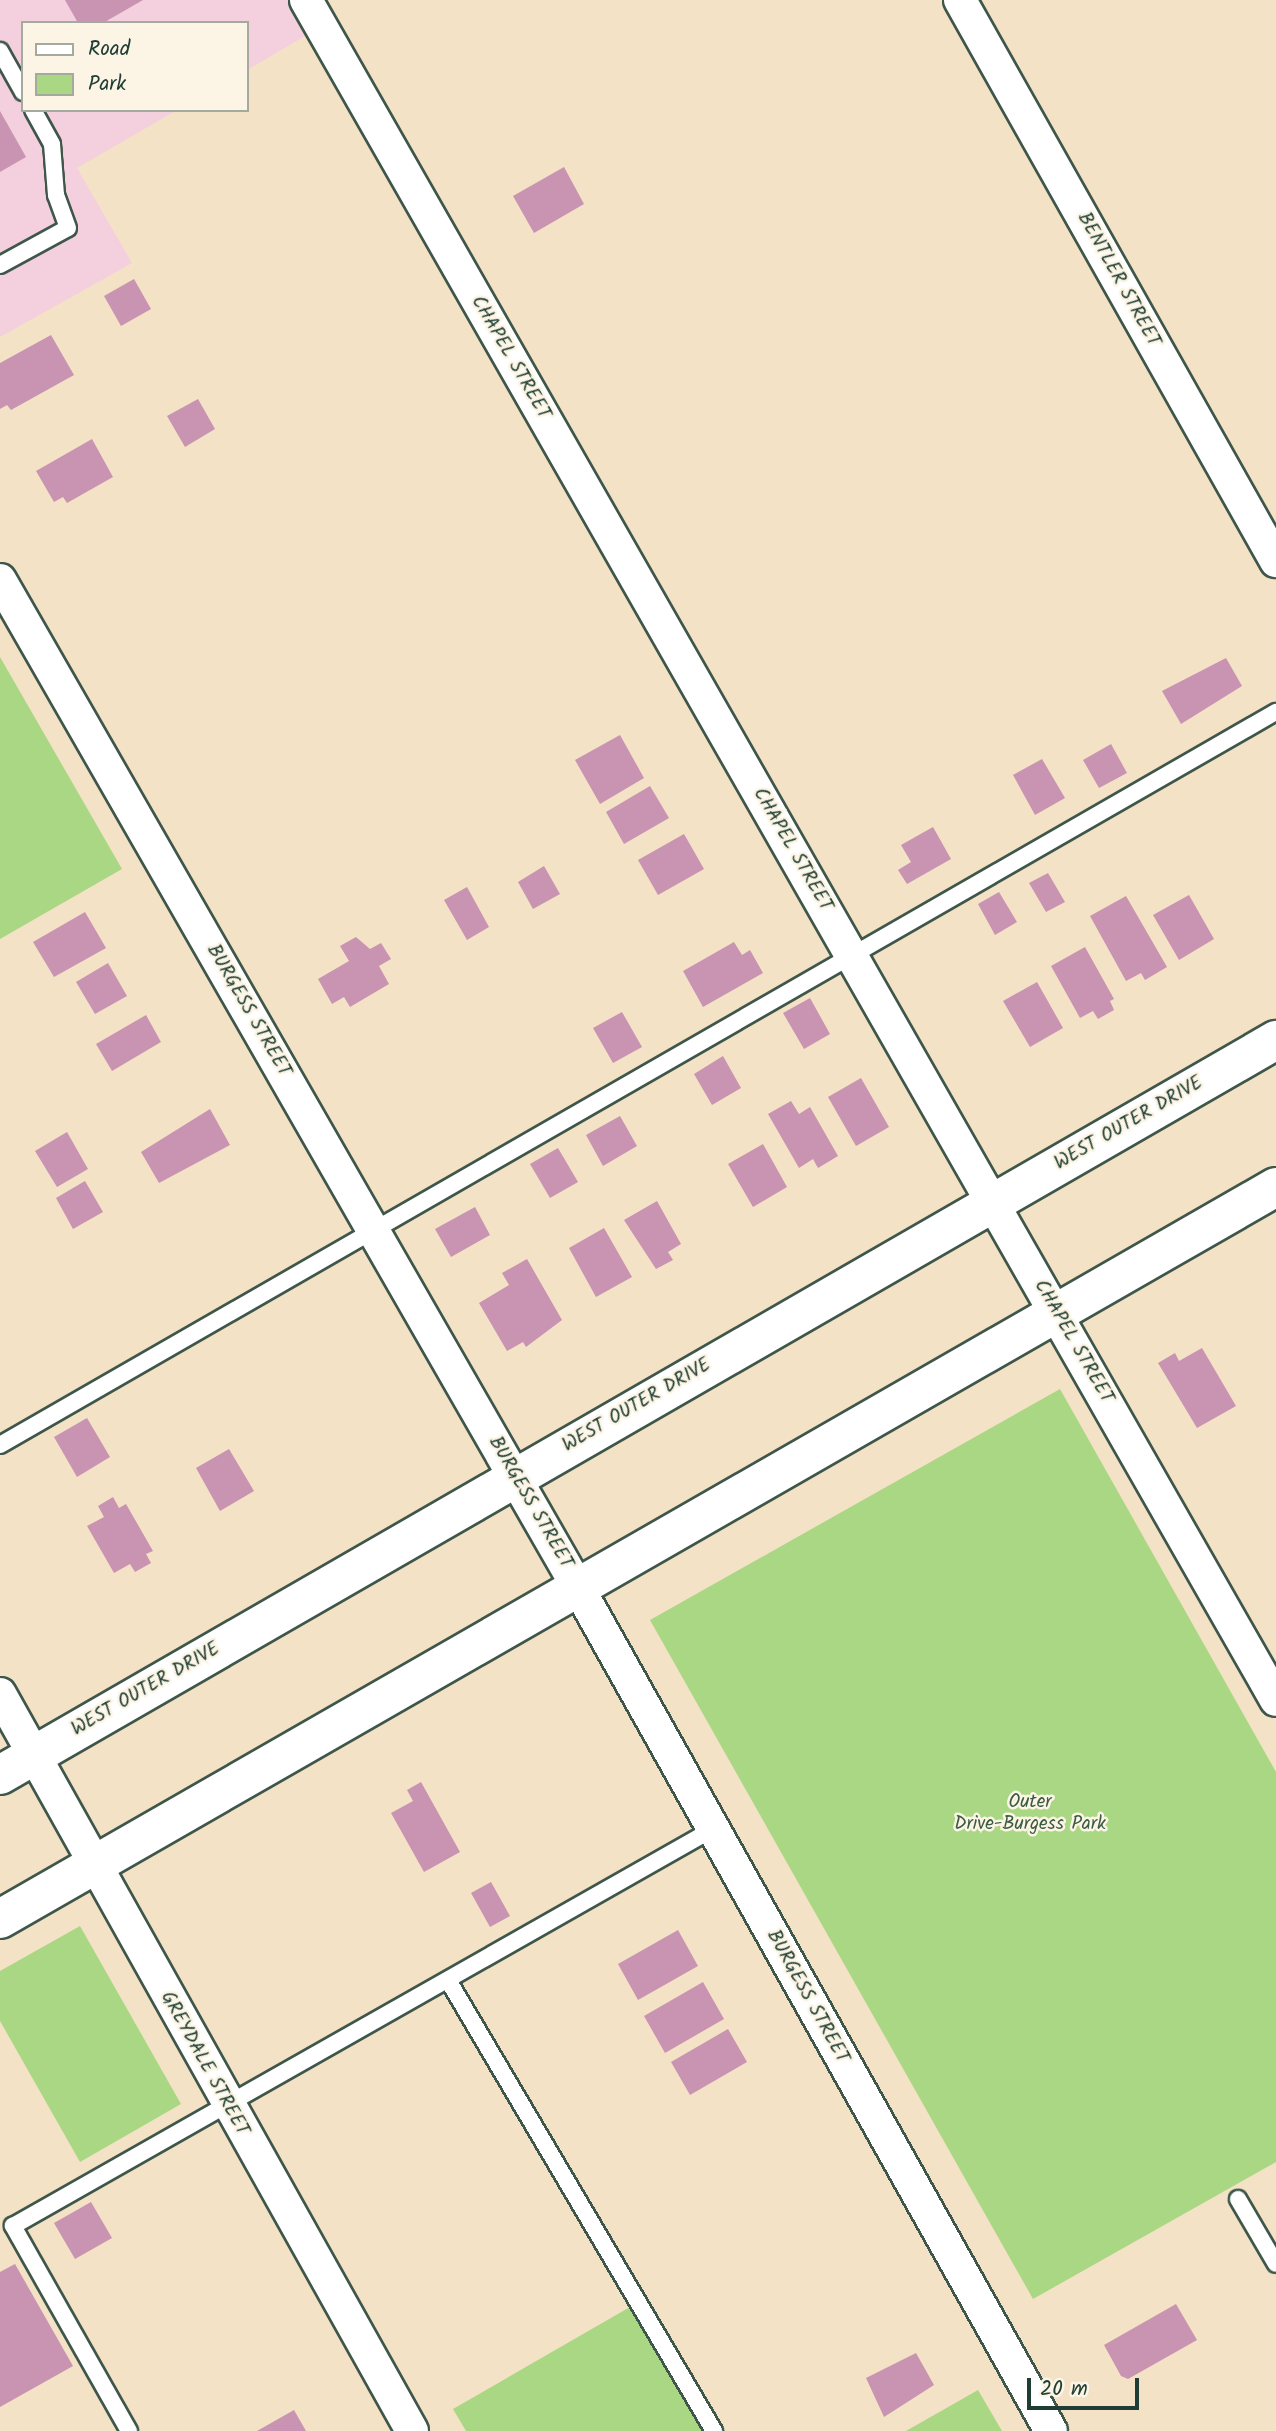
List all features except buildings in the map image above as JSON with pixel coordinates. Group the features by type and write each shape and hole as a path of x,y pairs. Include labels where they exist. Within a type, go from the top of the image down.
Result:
{"main road":[{"name":"WEST OUTER DRIVE","path":"0,1775 1276,1040"},
{"path":"0,1919 576,1584 1276,1186"}],"street":[{"name":"CHAPEL STREET","path":"306,0 1276,1700"},
{"name":"BENTLER STREET","path":"960,0 1276,561"},
{"name":"BURGESS STREET","path":"0,580 576,1584 1051,2431"},
{"name":"GREYDALE STREET","path":"0,1694 227,2106 412,2431"}],"lane":[{"path":"0,51 21,88"},
{"path":"0,265 68,228 56,195 52,144 34,112"},
{"path":"0,1445 1276,712"},
{"path":"130,2431 13,2226 713,1829"},
{"path":"448,1979 714,2431"},
{"path":"1238,2199 1276,2264"}],"shaded area":[{"path":"0,0 298,0 315,30 248,69 248,21 21,21 21,112 174,112 77,168 132,263 0,337"}],"green space":[{"path":"0,657 122,869 0,939"},
{"name":"Outer Drive-Burgess Park","path":"1060,1389 1276,1772 1276,2162 1033,2299 650,1620"},
{"path":"80,1926 181,2104 80,2162 0,2021 0,1971"},
{"path":"630,2307 703,2431 466,2431 453,2409"},
{"path":"978,2390 1002,2431 906,2431"}]}
